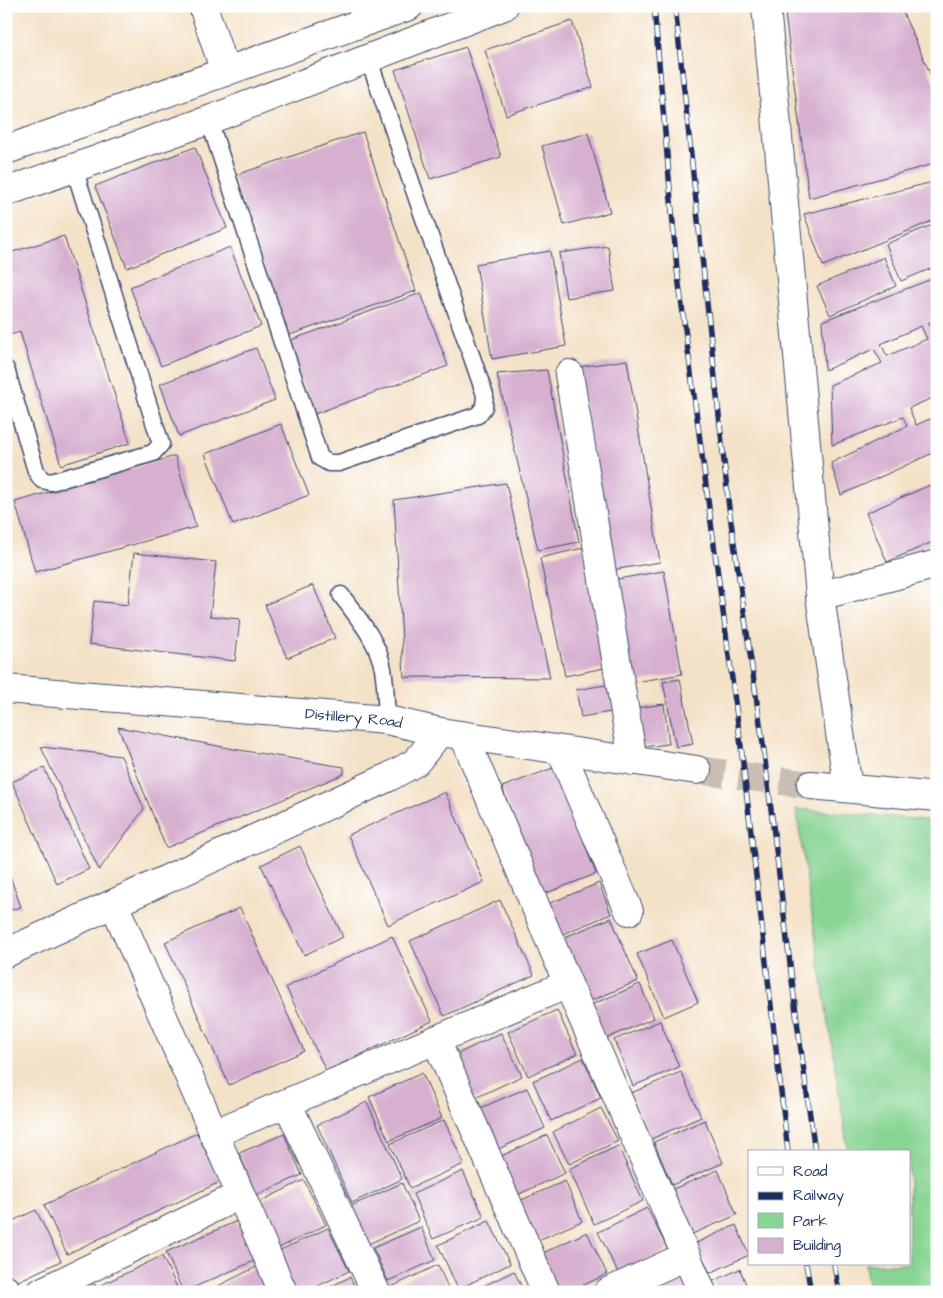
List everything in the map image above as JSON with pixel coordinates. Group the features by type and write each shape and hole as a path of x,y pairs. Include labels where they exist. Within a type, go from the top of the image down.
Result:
{"main road":[{"path":"203,6 225,72"},
{"path":"6,192 209,120 369,60 504,6"},
{"path":"766,6 820,596 848,788"},
{"path":"6,150 401,8"},
{"path":"569,374 633,761"},
{"path":"820,596 937,564"},
{"path":"6,673 7,689"},
{"name":"Distillery Road","path":"7,689 387,720 452,734 697,770"},
{"path":"6,953 389,777 416,762 452,734 568,984 702,1292"},
{"path":"561,750 629,910"},
{"path":"811,785 937,797"},
{"path":"114,904 283,1292"},
{"path":"213,1134 568,984"},
{"path":"436,1040 546,1292"},
{"path":"287,1103 376,1292"},
{"path":"42,1292 240,1195"},
{"path":"608,1292 686,1256"}],"lane":[{"path":"209,120 320,458 329,462 339,463 478,415 484,407 485,395 369,60"},
{"path":"6,369 36,471 42,480 51,482 154,453 161,444 74,168"},
{"path":"341,596 364,626 376,646 383,669 387,720"}],"green space":[{"path":"796,809 937,821 937,1292 869,1292 865,1266 910,1266 910,1150 848,1150"}],"building":[{"path":"784,6 900,6 937,89 937,163 809,198"},
{"path":"572,21 593,87 506,115 485,50"},
{"path":"466,47 501,157 430,179 395,70"},
{"path":"363,132 416,291 287,336 233,176"},
{"path":"588,133 610,212 564,225 542,146"},
{"path":"195,147 227,228 127,268 95,186"},
{"path":"937,181 937,219 823,266 804,214"},
{"path":"937,223 937,266 901,281 886,244"},
{"path":"64,236 130,443 61,465 20,332 6,336 6,254"},
{"path":"608,246 615,291 566,298 559,253"},
{"path":"230,247 261,326 161,366 130,287"},
{"path":"550,251 566,346 492,359 476,264"},
{"path":"884,257 896,286 830,315 817,286"},
{"path":"937,277 937,318 928,323 934,332 937,331 937,396 909,408 916,425 937,416 937,451 841,495 831,463 907,426 903,417 832,445 830,385 882,363 874,349 825,370 822,321","holes":["921,326 927,339 887,356 881,344"]},
{"path":"421,293 448,366 314,414 288,341"},
{"path":"256,348 275,400 179,436 160,384"},
{"path":"627,360 660,562 612,570 578,367"},
{"path":"547,370 579,542 538,550 497,374"},
{"path":"281,424 309,495 233,525 205,454"},
{"path":"175,456 196,527 35,572 15,502"},
{"path":"937,482 937,540 887,562 866,513"},
{"path":"506,483 550,678 404,677 394,500"},
{"path":"583,548 609,667 565,676 540,558"},
{"path":"134,553 216,562 210,616 240,619 235,661 89,644 94,601 128,605"},
{"path":"664,571 682,674 630,683 612,580"},
{"path":"313,585 335,638 287,658 265,605"},
{"path":"680,679 693,744 676,747 663,682"},
{"path":"611,684 616,711 581,717 576,690"},
{"path":"664,704 669,744 643,747 637,708"},
{"path":"118,727 239,750 344,767 344,774 166,848"},
{"path":"41,747 121,756 144,809 99,870"},
{"path":"556,767 596,874 541,895 502,787"},
{"path":"44,768 89,869 57,884 12,782"},
{"path":"445,792 484,882 388,925 348,835"},
{"path":"300,846 343,937 304,955 261,865"},
{"path":"6,865 21,907 6,911"},
{"path":"599,883 611,914 555,937 543,906"},
{"path":"500,900 534,975 444,1016 410,941"},
{"path":"240,908 304,1051 229,1085 165,942"},
{"path":"611,918 638,981 586,1003 560,939"},
{"path":"392,936 432,1021 326,1071 286,987"},
{"path":"672,940 698,1002 664,1017 637,954"},
{"path":"640,984 654,1018 605,1039 591,1005"},
{"path":"557,1010 577,1054 528,1076 508,1032"},
{"path":"660,1021 679,1067 633,1086 614,1040"},
{"path":"501,1033 522,1076 471,1100 451,1057"},
{"path":"583,1058 601,1098 551,1121 533,1081"},
{"path":"681,1072 701,1117 651,1139 631,1093"},
{"path":"422,1073 442,1118 389,1141 369,1097"},
{"path":"527,1088 545,1128 496,1150 478,1109"},
{"path":"367,1102 402,1179 352,1203 317,1125"},
{"path":"601,1108 618,1141 569,1164 553,1132"},
{"path":"444,1120 464,1164 410,1188 390,1144"},
{"path":"705,1120 723,1163 672,1185 654,1142"},
{"path":"197,1133 220,1182 67,1254 44,1205"},
{"path":"284,1134 302,1175 256,1195 239,1153"},
{"path":"547,1135 565,1173 515,1196 497,1158"},
{"path":"618,1146 643,1201 594,1224 569,1169"},
{"path":"718,1170 737,1215 692,1234 673,1189"},
{"path":"463,1171 484,1217 433,1239 413,1194"},
{"path":"304,1180 326,1225 275,1250 253,1205"},
{"path":"565,1181 582,1221 536,1241 519,1201"},
{"path":"402,1183 419,1221 368,1244 351,1206"},
{"path":"647,1208 668,1250 619,1275 598,1232"},
{"path":"36,1210 61,1261 14,1283 6,1268 6,1224"},
{"path":"237,1221 254,1261 183,1292 166,1252"},
{"path":"489,1221 510,1264 458,1289 438,1245"},
{"path":"736,1225 748,1255 710,1273 696,1243"},
{"path":"421,1227 435,1260 388,1281 373,1248"},
{"path":"328,1228 349,1271 305,1292 294,1292 276,1252"},
{"path":"587,1232 607,1274 569,1292 558,1292 541,1254"},
{"path":"162,1256 178,1289 173,1292 105,1292 101,1285"},
{"path":"260,1265 274,1292 206,1292"},
{"path":"438,1265 450,1292 389,1292 387,1289"},
{"path":"740,1269 749,1292 717,1292 713,1281"},
{"path":"514,1271 524,1292 471,1292"},
{"path":"682,1271 691,1292 636,1292"},
{"path":"350,1277 357,1292 320,1292"},
{"path":"95,1284 98,1292 78,1292"}],"tunnel":[{"path":"697,770 811,785"}],"railway":[{"path":"654,6 677,269 741,746 788,1150"},
{"path":"675,6 729,508 763,744 815,1150"},
{"path":"806,1266 811,1292"},
{"path":"834,1266 839,1292"}]}
